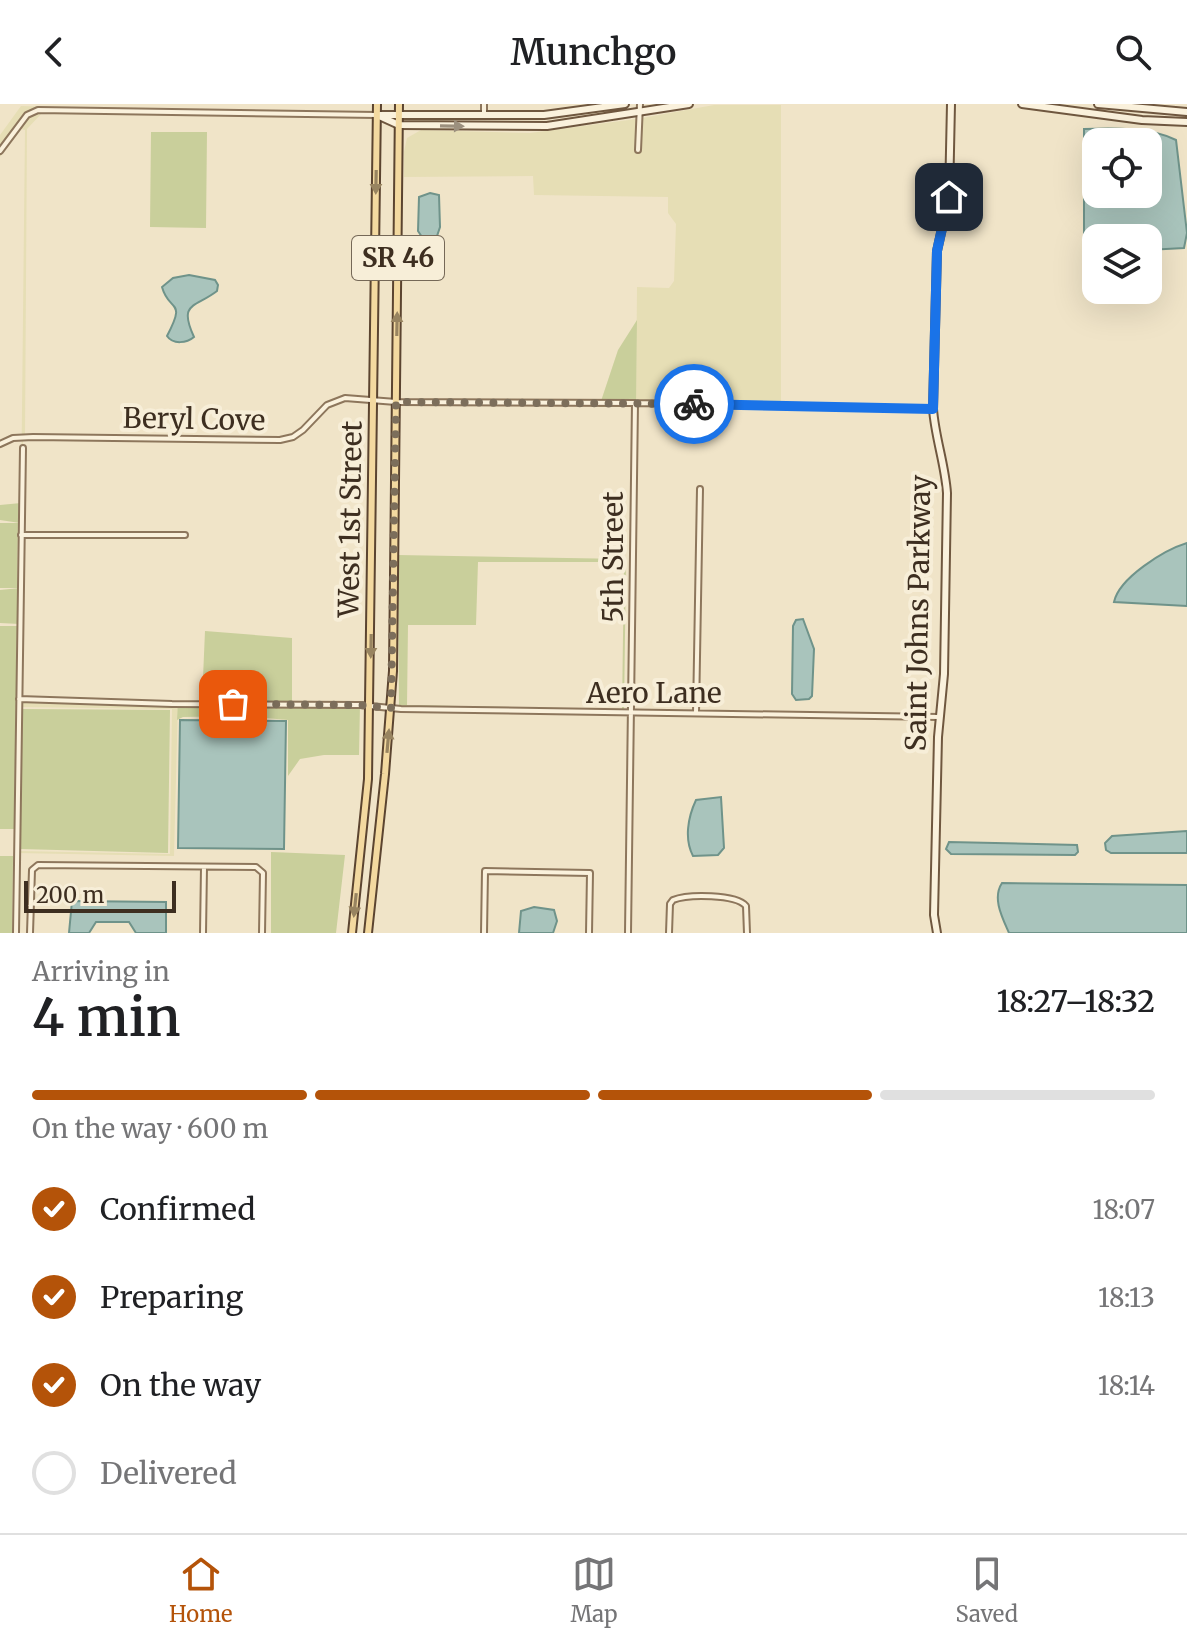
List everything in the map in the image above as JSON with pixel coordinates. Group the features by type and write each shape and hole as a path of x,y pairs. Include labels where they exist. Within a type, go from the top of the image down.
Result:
{"main road":[{"name":"West 1st Street","path":"352,933 367,796 370,706 377,104"},
{"name":"West 1st Street","path":"368,933 391,708 399,104"}],"street":[{"path":"484,104 484,116"},
{"path":"0,151 27,115 38,110 484,116 544,115 625,104"},
{"path":"638,150 640,104"},
{"path":"377,115 399,125 547,126 689,104"},
{"name":"Saint Johns Parkway","path":"937,933 934,915 939,717 944,674 947,493 946,472 933,409 937,251 949,197 951,104"},
{"path":"1022,104 1073,108 1142,120 1187,122"},
{"path":"1098,104 1187,112"},
{"name":"Beryl Cove","path":"0,444 13,438 33,437 280,440 303,430 327,405 338,400 933,409"},
{"name":"5th Street","path":"628,933 635,403"},
{"path":"16,933 23,448"},
{"path":"696,713 700,489"},
{"path":"21,535 185,535"},
{"name":"Aero Lane","path":"19,699 939,717"},
{"path":"30,933 32,870 38,865 256,867 263,873 262,933"},
{"path":"203,933 204,866"},
{"path":"484,933 485,871 590,873 589,933"},
{"path":"669,933 670,904 680,897 727,897 746,906 747,933"}],"shaded area":[{"path":"714,105 781,105 781,405 636,402 637,287 669,288 674,281 676,224 668,213 668,197 534,195 533,176 404,177 407,138 421,130 530,133 636,119 635,152 640,153 642,118"},
{"path":"21,106 124,109 124,112 43,112 27,129 25,436 21,503 25,130 21,129 0,157 0,135"},
{"path":"18,700 178,701 174,856 16,853","holes":["20,707 172,709 170,854 18,851"]}],"green space":[{"path":"151,132 207,132 206,228 150,227"},
{"path":"637,320 636,407 599,407 618,350"},
{"path":"21,503 20,624 0,623 0,590 20,588 20,523 0,520 0,505"},
{"path":"0,523 18,523 17,588 0,588"},
{"path":"398,555 626,559 624,711 399,709","holes":["478,562 624,562 622,709 407,705 408,625 476,625"]},
{"path":"0,626 17,626 14,829 0,829"},
{"path":"205,631 292,638 292,703 360,705 359,755 300,759 288,776 288,720 243,716 183,717 177,720 178,701 202,701"},
{"path":"22,709 170,710 168,853 20,849"},
{"path":"271,852 345,855 336,933 271,933"},
{"path":"0,856 13,856 12,933 0,933"}],"water":[{"path":"1162,135 1176,140 1187,233 1184,248 1162,249 1162,224 1084,224 1084,208 1162,208"},
{"path":"430,193 439,195 440,227 437,236 422,237 418,231 419,197"},
{"path":"189,275 215,280 217,291 188,312 194,337 176,342 167,336 176,316 175,307 162,287 173,278"},
{"path":"1187,543 1187,606 1114,602 1124,584 1144,566"},
{"path":"803,619 814,649 812,696 796,700 792,694 793,626 796,620"},
{"path":"180,720 286,721 284,849 178,848"},
{"path":"721,797 724,848 718,855 693,856 688,828 696,800"},
{"path":"1187,831 1187,853 1111,853 1106,850 1105,843 1112,836"},
{"path":"949,842 1077,845 1078,852 1075,855 951,854 946,849"},
{"path":"1002,883 1187,885 1187,933 1009,933 998,901"},
{"path":"72,901 166,902 166,933 136,933 129,922 96,922 89,933 69,933"},
{"path":"534,907 554,910 557,921 553,933 519,933 521,911"}],"way so far":[{"path":"233,704 391,708 396,402 694,404"}],"route":[{"path":"694,404 933,409 937,251 949,197"}]}
